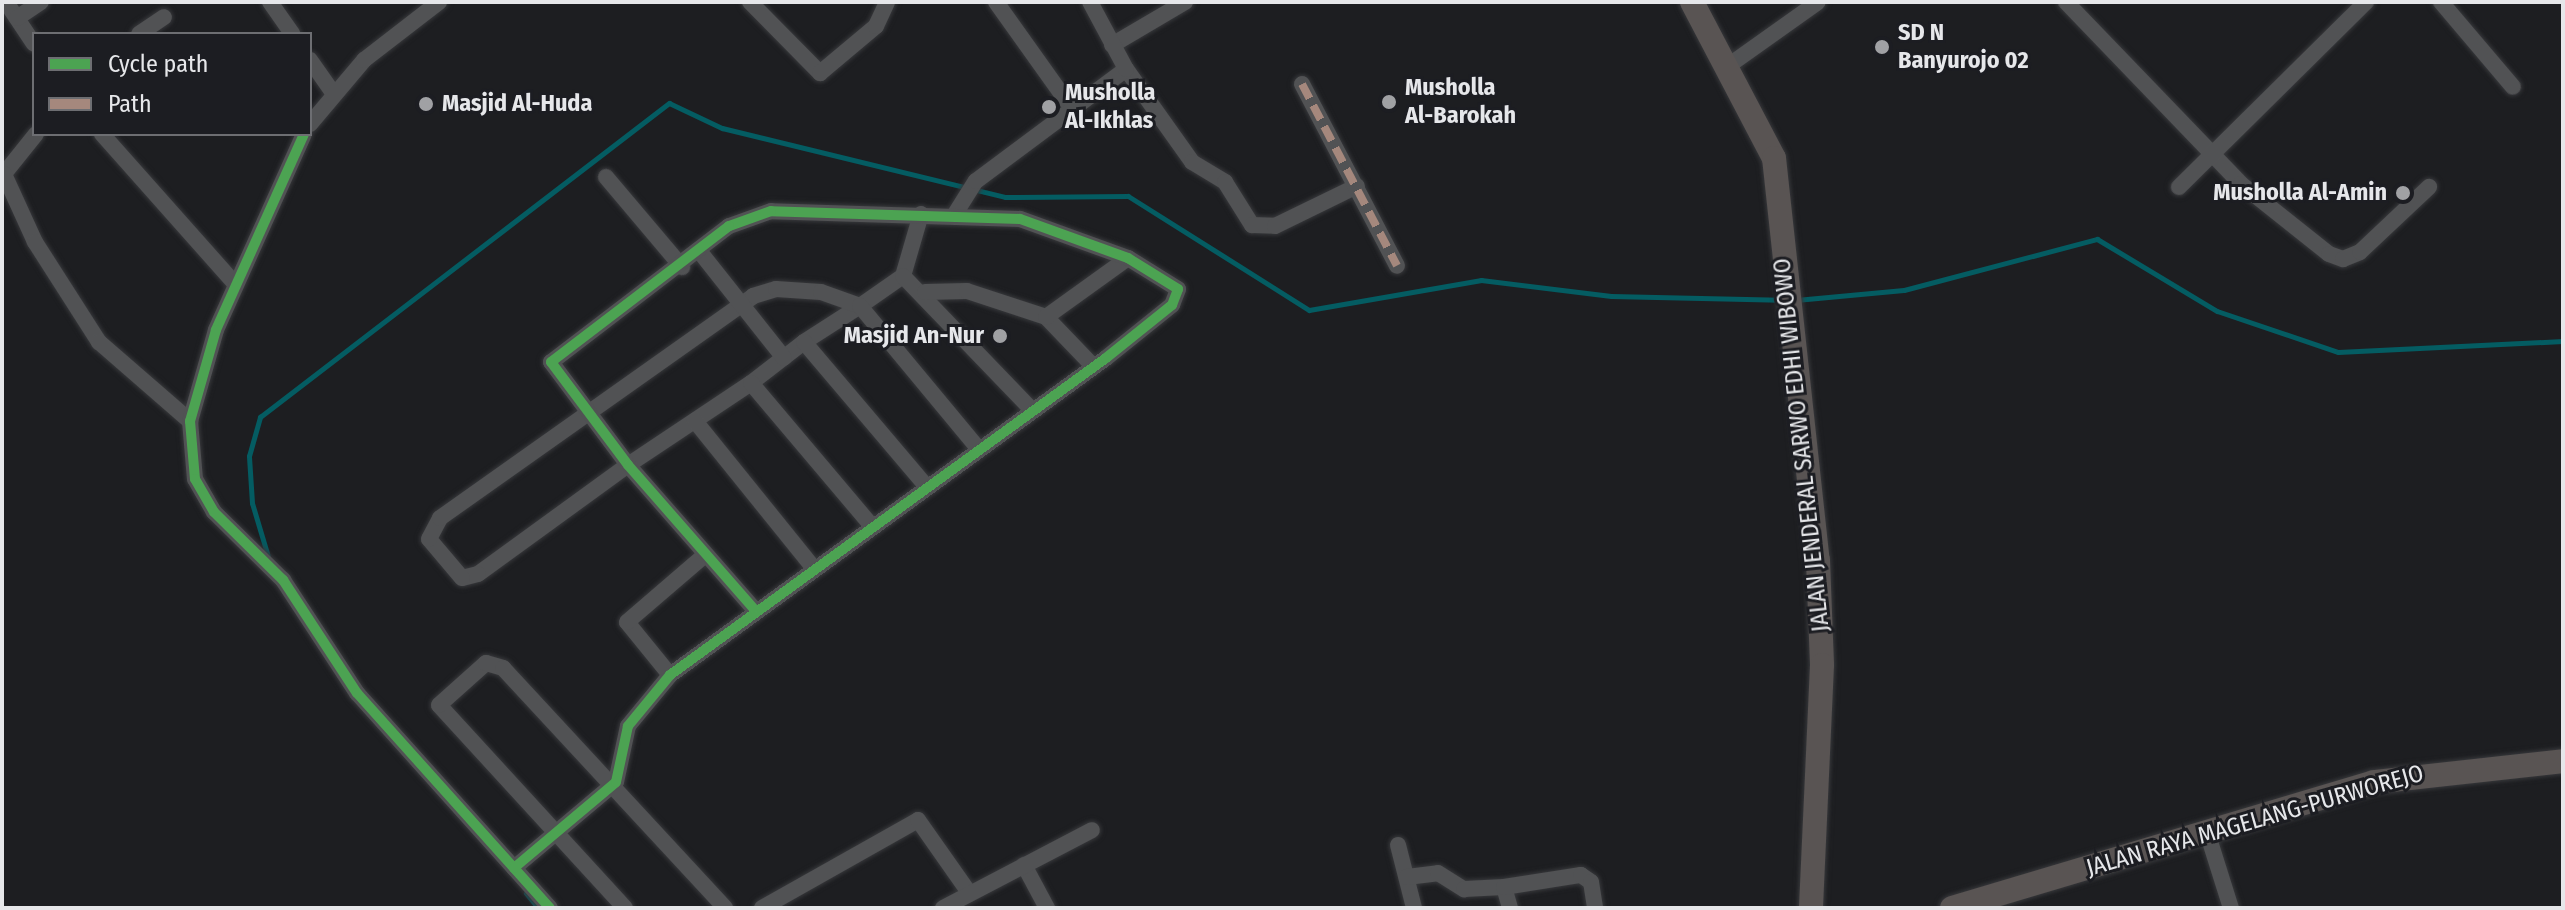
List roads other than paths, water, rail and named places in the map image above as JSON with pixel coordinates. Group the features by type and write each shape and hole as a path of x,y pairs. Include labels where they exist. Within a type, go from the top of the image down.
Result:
{"main road":[{"name":"JALAN JENDERAL SARWO EDHI WIBOWO","path":"1692,2 1774,158 1785,304 1818,560 1822,665 1811,908"},
{"name":"JALAN RAYA MAGELANG-PURWOREJO","path":"1952,908 2207,832 2432,770 2563,761"}],"street":[{"path":"6,2 32,41"},
{"path":"17,18 41,2"},
{"path":"270,2 291,32"},
{"path":"312,121 332,92 439,2"},
{"path":"750,2 820,73 876,26 887,2"},
{"path":"996,2 1071,107"},
{"path":"1090,2 1126,69 1192,162 1225,182 1252,225 1275,226 1357,186"},
{"path":"1112,45 1185,2"},
{"path":"1728,66 1758,50 1818,2"},
{"path":"2066,2 2277,217 2343,259 2429,187"},
{"path":"2179,187 2366,2"},
{"path":"2441,2 2513,87"},
{"path":"142,32 164,17"},
{"path":"312,63 332,92"},
{"path":"958,206 976,181 1071,107 1126,69"},
{"path":"1302,84 1397,266"},
{"path":"34,136 4,174 35,242 99,342 190,421"},
{"path":"104,136 235,284"},
{"path":"303,136 235,284 190,421 191,467 203,498 270,563 357,693 550,908"},
{"path":"606,177 682,267"},
{"path":"514,868 618,778 628,726 670,675 753,608 1094,367 1179,294 1128,258 1020,219 958,206 921,214 754,213 551,362 628,465 753,608"},
{"path":"921,214 903,276 860,306 804,342 751,383 468,578 435,549 432,524 742,304 776,289 821,292 860,306 977,447"},
{"path":"700,252 784,358"},
{"path":"1046,317 1128,258"},
{"path":"903,276 925,292 1031,409"},
{"path":"925,292 967,291 1046,317 1094,367"},
{"path":"804,342 926,486"},
{"path":"751,383 871,525"},
{"path":"695,421 813,567"},
{"path":"670,675 627,622 705,555"},
{"path":"625,908 442,709 441,697 496,662 608,789 725,908"},
{"path":"762,908 918,820 970,894"},
{"path":"943,908 1092,830"},
{"path":"2207,832 2231,908"},
{"path":"1398,845 1414,908"},
{"path":"1024,865 1047,908"},
{"path":"1407,877 1438,873 1464,889 1504,887 1581,875 1591,882 1595,908"},
{"path":"1504,887 1510,908"}],"waterway":[{"path":"269,560 252,503 249,456 260,417 669,103 722,128 1005,197 1128,196 1309,310 1481,280 1611,296 1782,300"},
{"path":"1796,300 1904,290 2097,239 2217,311 2338,352 2563,341"},
{"path":"526,893 538,908"}],"place":[{"name":"SD N Banyurojo 02","path":"1882,47"},
{"name":"Musholla Al-Barokah","path":"1389,102"},
{"name":"Masjid Al-Huda","path":"426,104"},
{"name":"Musholla Al-Ikhlas","path":"1049,107"},
{"name":"Musholla Al-Amin","path":"2403,193"},
{"name":"Masjid An-Nur","path":"1000,336"}]}
